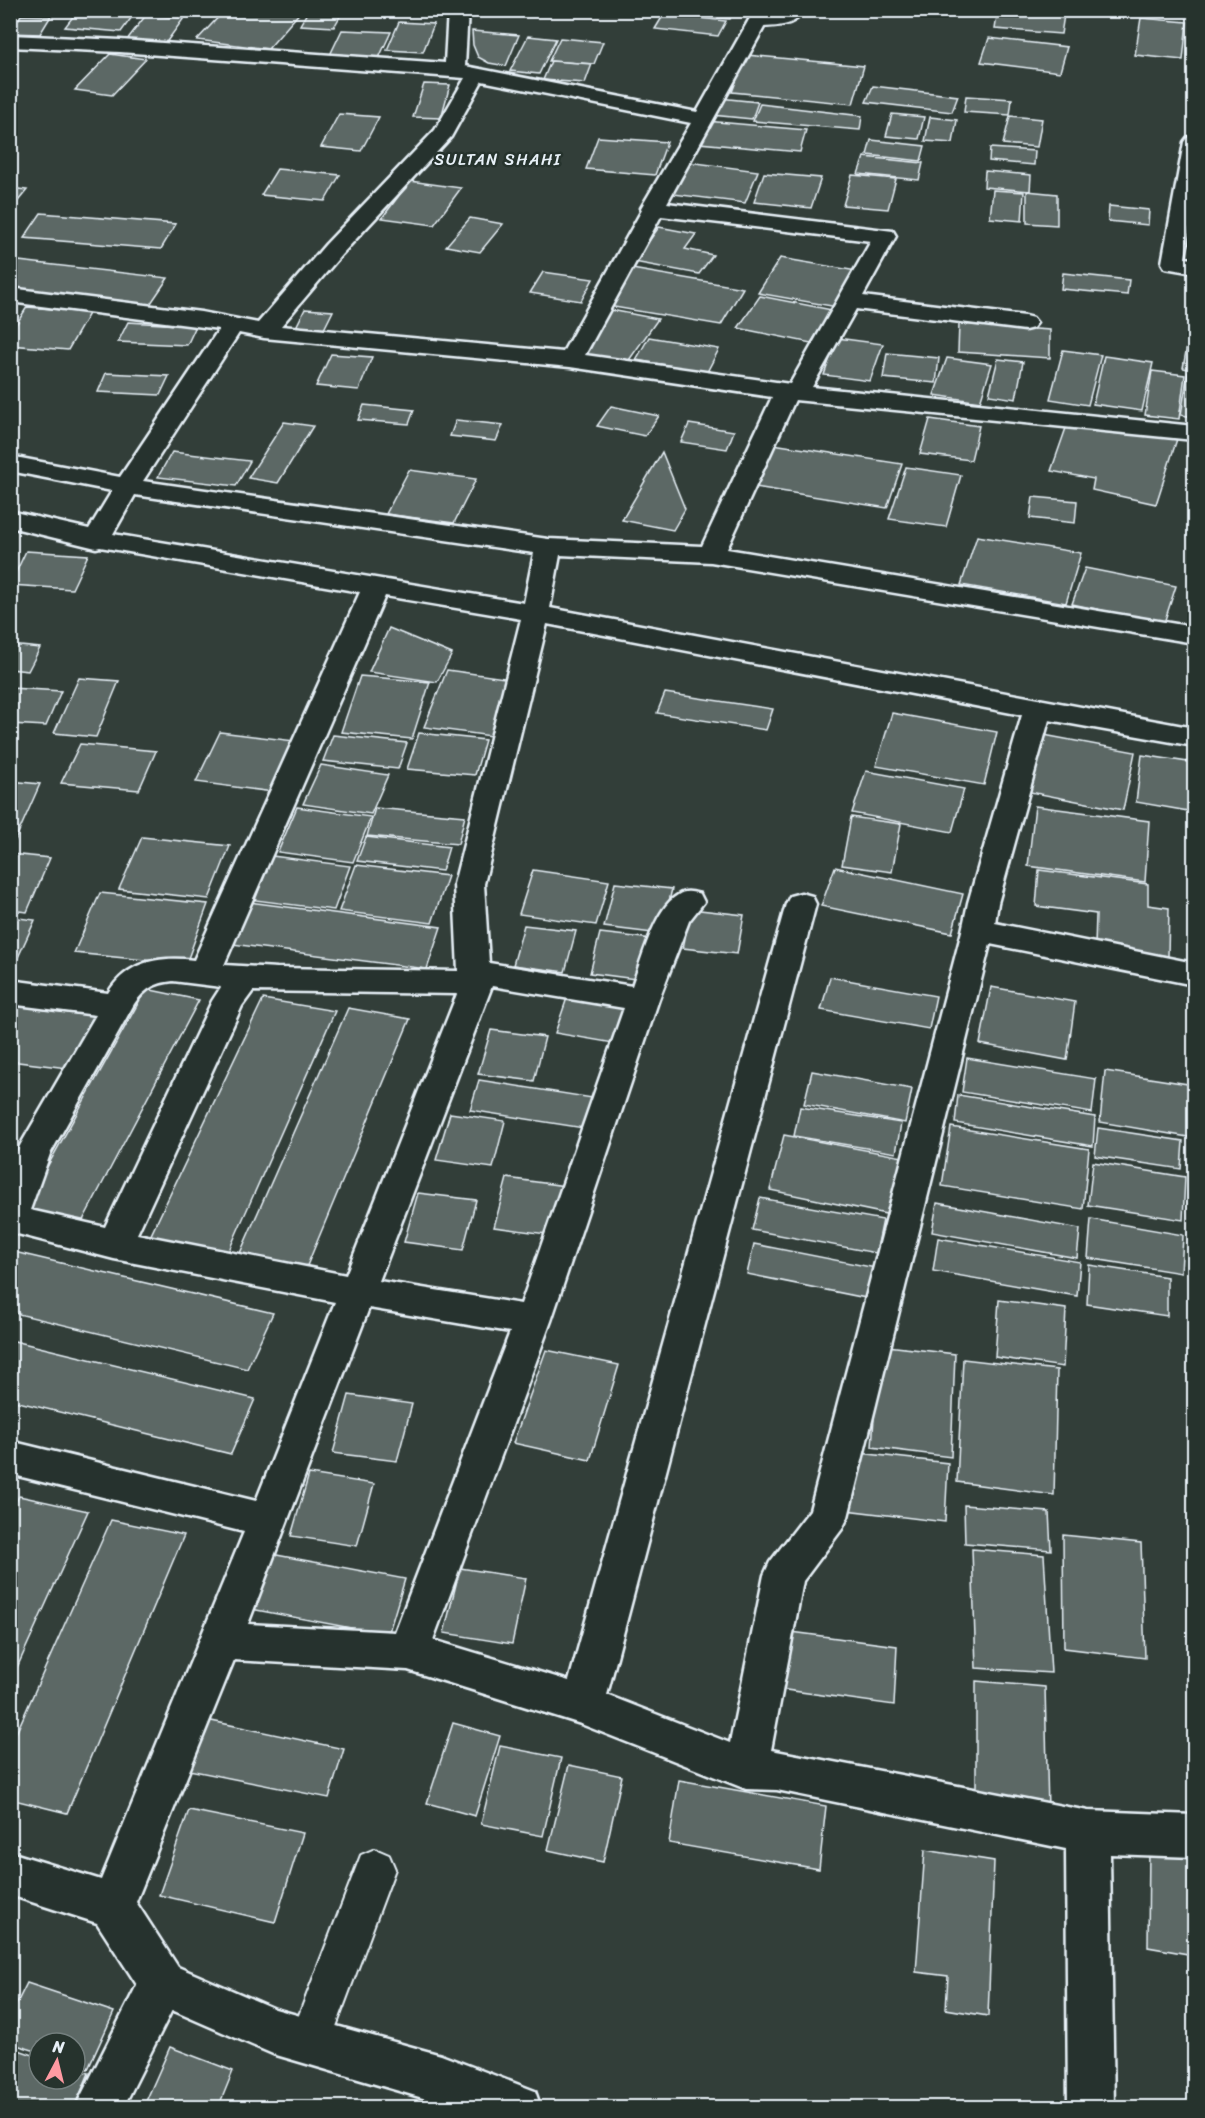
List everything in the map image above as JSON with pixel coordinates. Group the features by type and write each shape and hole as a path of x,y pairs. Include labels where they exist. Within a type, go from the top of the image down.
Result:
{"street":[{"path":"455,70 458,10"},
{"path":"570,360 652,208 757,22"},
{"path":"10,41 120,46 455,70 703,119"},
{"path":"264,330 334,249 444,133 460,99 477,74"},
{"path":"1194,142 1190,196 1173,263 1194,266"},
{"path":"652,208 885,236 850,301 792,392 711,554"},
{"path":"10,295 264,330 570,360 792,392 1194,433"},
{"path":"850,301 1025,323"},
{"path":"96,540 127,486 234,325"},
{"path":"10,462 127,486 548,547 711,554 1018,603 1194,635"},
{"path":"10,519 96,540 536,613 1038,710 1194,737"},
{"path":"112,1906 221,1641 475,978 469,884 536,613 548,547"},
{"path":"205,972 376,585"},
{"path":"746,1769 784,1575 828,1517 978,931 983,903 1038,710"},
{"path":"408,1651 533,1321 643,999 675,916 689,902"},
{"path":"583,1705 801,904"},
{"path":"978,931 1194,974"},
{"path":"533,1321 355,1293 114,1245 18,1221 11,1209 33,1153 129,985 148,973 205,972 244,979 475,978 643,999"},
{"path":"114,1245 228,1001 244,979"},
{"path":"10,992 117,1006"},
{"path":"10,1457 267,1521"},
{"path":"221,1641 408,1651 583,1705 746,1769 777,1770 1088,1832 1194,1836"},
{"path":"1088,1832 1091,2108"},
{"path":"10,1873 112,1906 162,1983 273,2031 441,2078 518,2108"},
{"path":"98,2108 162,1983"}],"lane":[{"path":"757,22 788,18 796,10"},
{"path":"310,2041 375,1869"}],"building":[{"path":"78,10 137,10 121,32 65,27"},
{"path":"225,10 302,10 268,49 197,40"},
{"path":"687,10 733,10 730,19 685,15"},
{"path":"998,10 1064,15 1061,34 995,29"},
{"path":"308,11 342,13 334,27 300,25"},
{"path":"664,14 726,21 718,36 655,29"},
{"path":"21,15 51,16 40,34 10,33"},
{"path":"146,15 184,18 165,44 126,41"},
{"path":"1141,18 1187,22 1183,60 1135,55"},
{"path":"399,22 434,24 423,52 387,50"},
{"path":"342,30 391,32 378,60 329,57"},
{"path":"472,31 519,35 506,66 489,63 478,57 473,45"},
{"path":"528,36 556,39 539,74 510,71"},
{"path":"560,38 603,42 594,64 549,61"},
{"path":"989,38 1067,47 1060,72 981,62"},
{"path":"110,54 146,59 112,95 75,90"},
{"path":"746,55 864,66 853,104 732,92"},
{"path":"551,61 592,64 585,83 543,80"},
{"path":"424,84 450,85 441,118 413,117"},
{"path":"873,86 958,96 952,112 866,102"},
{"path":"966,96 1012,99 1010,115 964,112"},
{"path":"719,98 758,102 752,119 712,115"},
{"path":"760,104 862,116 860,130 753,121"},
{"path":"339,114 379,117 361,151 321,147"},
{"path":"892,114 924,117 919,139 886,136"},
{"path":"1010,116 1042,119 1037,147 1003,144"},
{"path":"930,117 957,120 953,143 925,141"},
{"path":"706,121 806,130 800,152 699,143"},
{"path":"598,137 667,142 655,175 586,169"},
{"path":"871,140 925,146 921,161 867,155"},
{"path":"990,148 1035,151 1034,165 989,161"},
{"path":"864,157 923,163 919,180 858,174"},
{"path":"688,162 758,171 745,203 673,194"},
{"path":"277,169 340,175 325,201 261,195"},
{"path":"985,171 1031,175 1030,191 984,187"},
{"path":"764,173 821,178 811,208 754,202"},
{"path":"852,175 896,179 888,209 843,205"},
{"path":"410,181 461,188 434,225 382,218"},
{"path":"10,188 27,190 14,206 10,206"},
{"path":"993,190 1024,192 1022,221 990,218"},
{"path":"1027,191 1057,194 1057,225 1027,223"},
{"path":"1109,206 1149,210 1148,225 1108,221"},
{"path":"41,213 176,224 161,249 24,238"},
{"path":"470,218 503,224 480,252 446,246"},
{"path":"659,227 696,234 685,249 713,255 699,274 634,262"},
{"path":"780,258 857,271 837,307 758,293"},
{"path":"10,260 168,278 149,306 10,290"},
{"path":"632,269 743,288 721,325 608,306"},
{"path":"543,272 593,279 581,301 530,293"},
{"path":"1063,273 1129,280 1127,295 1061,289"},
{"path":"760,296 832,310 811,343 738,328"},
{"path":"27,307 90,312 68,350 10,345 10,334"},
{"path":"305,309 333,311 321,335 293,333"},
{"path":"611,310 658,319 627,363 580,354"},
{"path":"128,322 196,326 187,345 118,342"},
{"path":"959,324 1050,330 1050,358 958,352"},
{"path":"1189,335 1194,336 1194,370 1183,368"},
{"path":"649,337 719,349 707,372 636,360"},
{"path":"837,338 883,344 870,381 824,375"},
{"path":"1063,350 1101,355 1088,405 1050,399"},
{"path":"887,353 939,358 936,383 883,378"},
{"path":"331,354 372,357 359,390 316,386"},
{"path":"1104,356 1153,363 1142,411 1093,404"},
{"path":"947,358 992,364 980,402 934,395"},
{"path":"998,359 1023,362 1016,399 989,395"},
{"path":"1152,371 1185,375 1179,419 1145,415"},
{"path":"1188,372 1194,373 1194,417 1181,415"},
{"path":"106,373 169,376 160,395 98,392"},
{"path":"364,405 414,410 409,424 358,420"},
{"path":"611,406 659,416 645,436 597,426"},
{"path":"930,419 979,426 971,460 920,454"},
{"path":"456,420 503,425 496,441 450,436"},
{"path":"284,422 313,426 278,483 248,478"},
{"path":"689,424 734,431 727,449 681,442"},
{"path":"1066,428 1177,439 1156,504 1092,490 1094,479 1051,471"},
{"path":"773,444 902,464 887,508 755,487"},
{"path":"172,452 250,461 236,486 158,477"},
{"path":"662,452 685,509 673,530 622,520"},
{"path":"906,467 961,475 946,527 889,519"},
{"path":"409,470 476,479 454,523 386,514"},
{"path":"1033,497 1077,501 1075,523 1030,518"},
{"path":"977,536 1081,553 1066,603 961,585"},
{"path":"26,551 88,555 72,589 10,585"},
{"path":"1085,568 1176,586 1164,623 1072,604"},
{"path":"389,628 452,654 437,682 369,672"},
{"path":"10,645 40,648 28,671 10,669"},
{"path":"447,670 512,679 491,736 424,727"},
{"path":"360,676 430,682 412,739 341,732"},
{"path":"79,678 119,681 96,737 54,733"},
{"path":"10,688 61,691 46,726 10,724"},
{"path":"665,693 773,709 766,730 657,713"},
{"path":"892,713 997,732 984,785 876,766"},
{"path":"220,732 295,741 273,792 196,782"},
{"path":"419,733 485,740 475,775 407,769"},
{"path":"333,735 407,743 398,769 323,761"},
{"path":"1044,735 1135,752 1123,810 1030,792"},
{"path":"80,744 156,751 139,790 61,783"},
{"path":"1142,755 1194,763 1194,812 1136,802"},
{"path":"321,765 388,775 371,814 303,804"},
{"path":"866,771 964,789 952,832 852,813"},
{"path":"10,781 40,784 13,845 10,845"},
{"path":"1035,806 1149,821 1145,882 1028,866"},
{"path":"297,807 371,817 353,862 278,852"},
{"path":"375,808 465,816 458,844 367,836"},
{"path":"851,817 901,824 892,872 842,865"},
{"path":"142,837 230,846 209,899 119,889"},
{"path":"366,837 449,847 442,871 357,861"},
{"path":"10,854 50,858 27,912 10,910"},
{"path":"272,856 350,866 334,910 255,900"},
{"path":"356,865 448,876 432,923 339,911"},
{"path":"835,867 963,894 952,933 821,906"},
{"path":"533,870 609,881 596,925 519,914"},
{"path":"1039,870 1148,884 1148,905 1169,908 1168,956 1095,947 1096,914 1036,906"},
{"path":"615,883 672,889 661,934 604,927"},
{"path":"100,893 208,904 186,964 74,953"},
{"path":"249,902 441,927 427,969 232,944"},
{"path":"691,909 744,915 737,954 683,948"},
{"path":"10,917 35,920 10,975"},
{"path":"524,925 576,931 565,972 513,965"},
{"path":"600,933 652,939 643,980 590,973"},
{"path":"830,977 936,996 929,1029 821,1010"},
{"path":"991,987 1075,1002 1067,1060 980,1044"},
{"path":"146,989 199,1000 80,1226 21,1214"},
{"path":"569,992 632,1002 619,1044 555,1033"},
{"path":"10,999 102,1010 76,1069 10,1061"},
{"path":"263,999 335,1011 226,1257 148,1241"},
{"path":"348,1008 410,1019 304,1273 237,1260"},
{"path":"491,1030 545,1037 534,1081 478,1074"},
{"path":"967,1058 1096,1079 1092,1113 962,1092"},
{"path":"812,1071 912,1089 905,1123 804,1104"},
{"path":"1105,1071 1194,1085 1194,1138 1100,1122"},
{"path":"479,1080 599,1099 590,1129 470,1110"},
{"path":"958,1095 1095,1117 1093,1146 955,1123"},
{"path":"800,1107 901,1123 896,1153 794,1136"},
{"path":"450,1113 505,1121 493,1168 436,1160"},
{"path":"951,1127 1089,1149 1083,1209 942,1186"},
{"path":"1098,1128 1183,1141 1181,1169 1095,1156"},
{"path":"784,1135 903,1157 891,1215 770,1190"},
{"path":"1093,1162 1185,1177 1183,1220 1088,1205"},
{"path":"507,1178 565,1186 554,1235 494,1227"},
{"path":"418,1193 476,1200 463,1250 404,1242"},
{"path":"760,1198 883,1220 876,1253 752,1230"},
{"path":"937,1203 1080,1229 1077,1258 932,1232"},
{"path":"1091,1219 1183,1235 1181,1273 1088,1258"},
{"path":"938,1238 1080,1262 1077,1296 933,1271"},
{"path":"754,1244 876,1268 871,1299 747,1274"},
{"path":"10,1251 273,1313 247,1369 10,1312"},
{"path":"1089,1265 1167,1277 1167,1316 1087,1304"},
{"path":"999,1300 1066,1309 1063,1367 995,1357"},
{"path":"10,1340 255,1399 231,1454 10,1400"},
{"path":"879,1345 955,1354 951,1457 872,1447"},
{"path":"546,1350 619,1365 590,1460 513,1443"},
{"path":"963,1359 1057,1370 1054,1495 957,1482"},
{"path":"349,1395 412,1404 397,1461 333,1453"},
{"path":"850,1452 948,1463 945,1522 846,1510"},
{"path":"309,1474 374,1484 357,1546 291,1536"},
{"path":"19,1496 88,1511 10,1683 10,1514"},
{"path":"964,1505 1049,1512 1051,1550 965,1543"},
{"path":"111,1520 184,1535 67,1813 10,1799 10,1747"},
{"path":"1063,1535 1141,1543 1145,1658 1064,1648"},
{"path":"972,1549 1044,1555 1051,1673 976,1668"},
{"path":"266,1553 405,1579 388,1635 246,1608"},
{"path":"460,1568 526,1578 512,1644 444,1633"},
{"path":"784,1631 897,1646 894,1705 779,1689"},
{"path":"976,1681 1045,1687 1048,1810 976,1803"},
{"path":"202,1719 344,1749 329,1798 184,1769"},
{"path":"453,1723 500,1736 475,1816 427,1803"},
{"path":"500,1746 561,1758 543,1836 481,1824"},
{"path":"569,1765 622,1776 603,1862 548,1850"},
{"path":"679,1780 826,1806 819,1869 669,1843"},
{"path":"189,1810 303,1833 275,1922 159,1895"},
{"path":"1149,1846 1194,1852 1194,1955 1148,1947"},
{"path":"925,1850 994,1861 988,2016 946,2009 948,1976 916,1972"},
{"path":"27,1983 114,2012 88,2069 87,2031 27,2031 27,2048 10,2043 10,2017"},
{"path":"10,2047 27,2053 27,2091 81,2091 74,2108 10,2107"},
{"path":"170,2047 233,2071 218,2108 143,2108"}],"district":[{"name":"SULTAN SHAHI","path":"498,159"}]}
